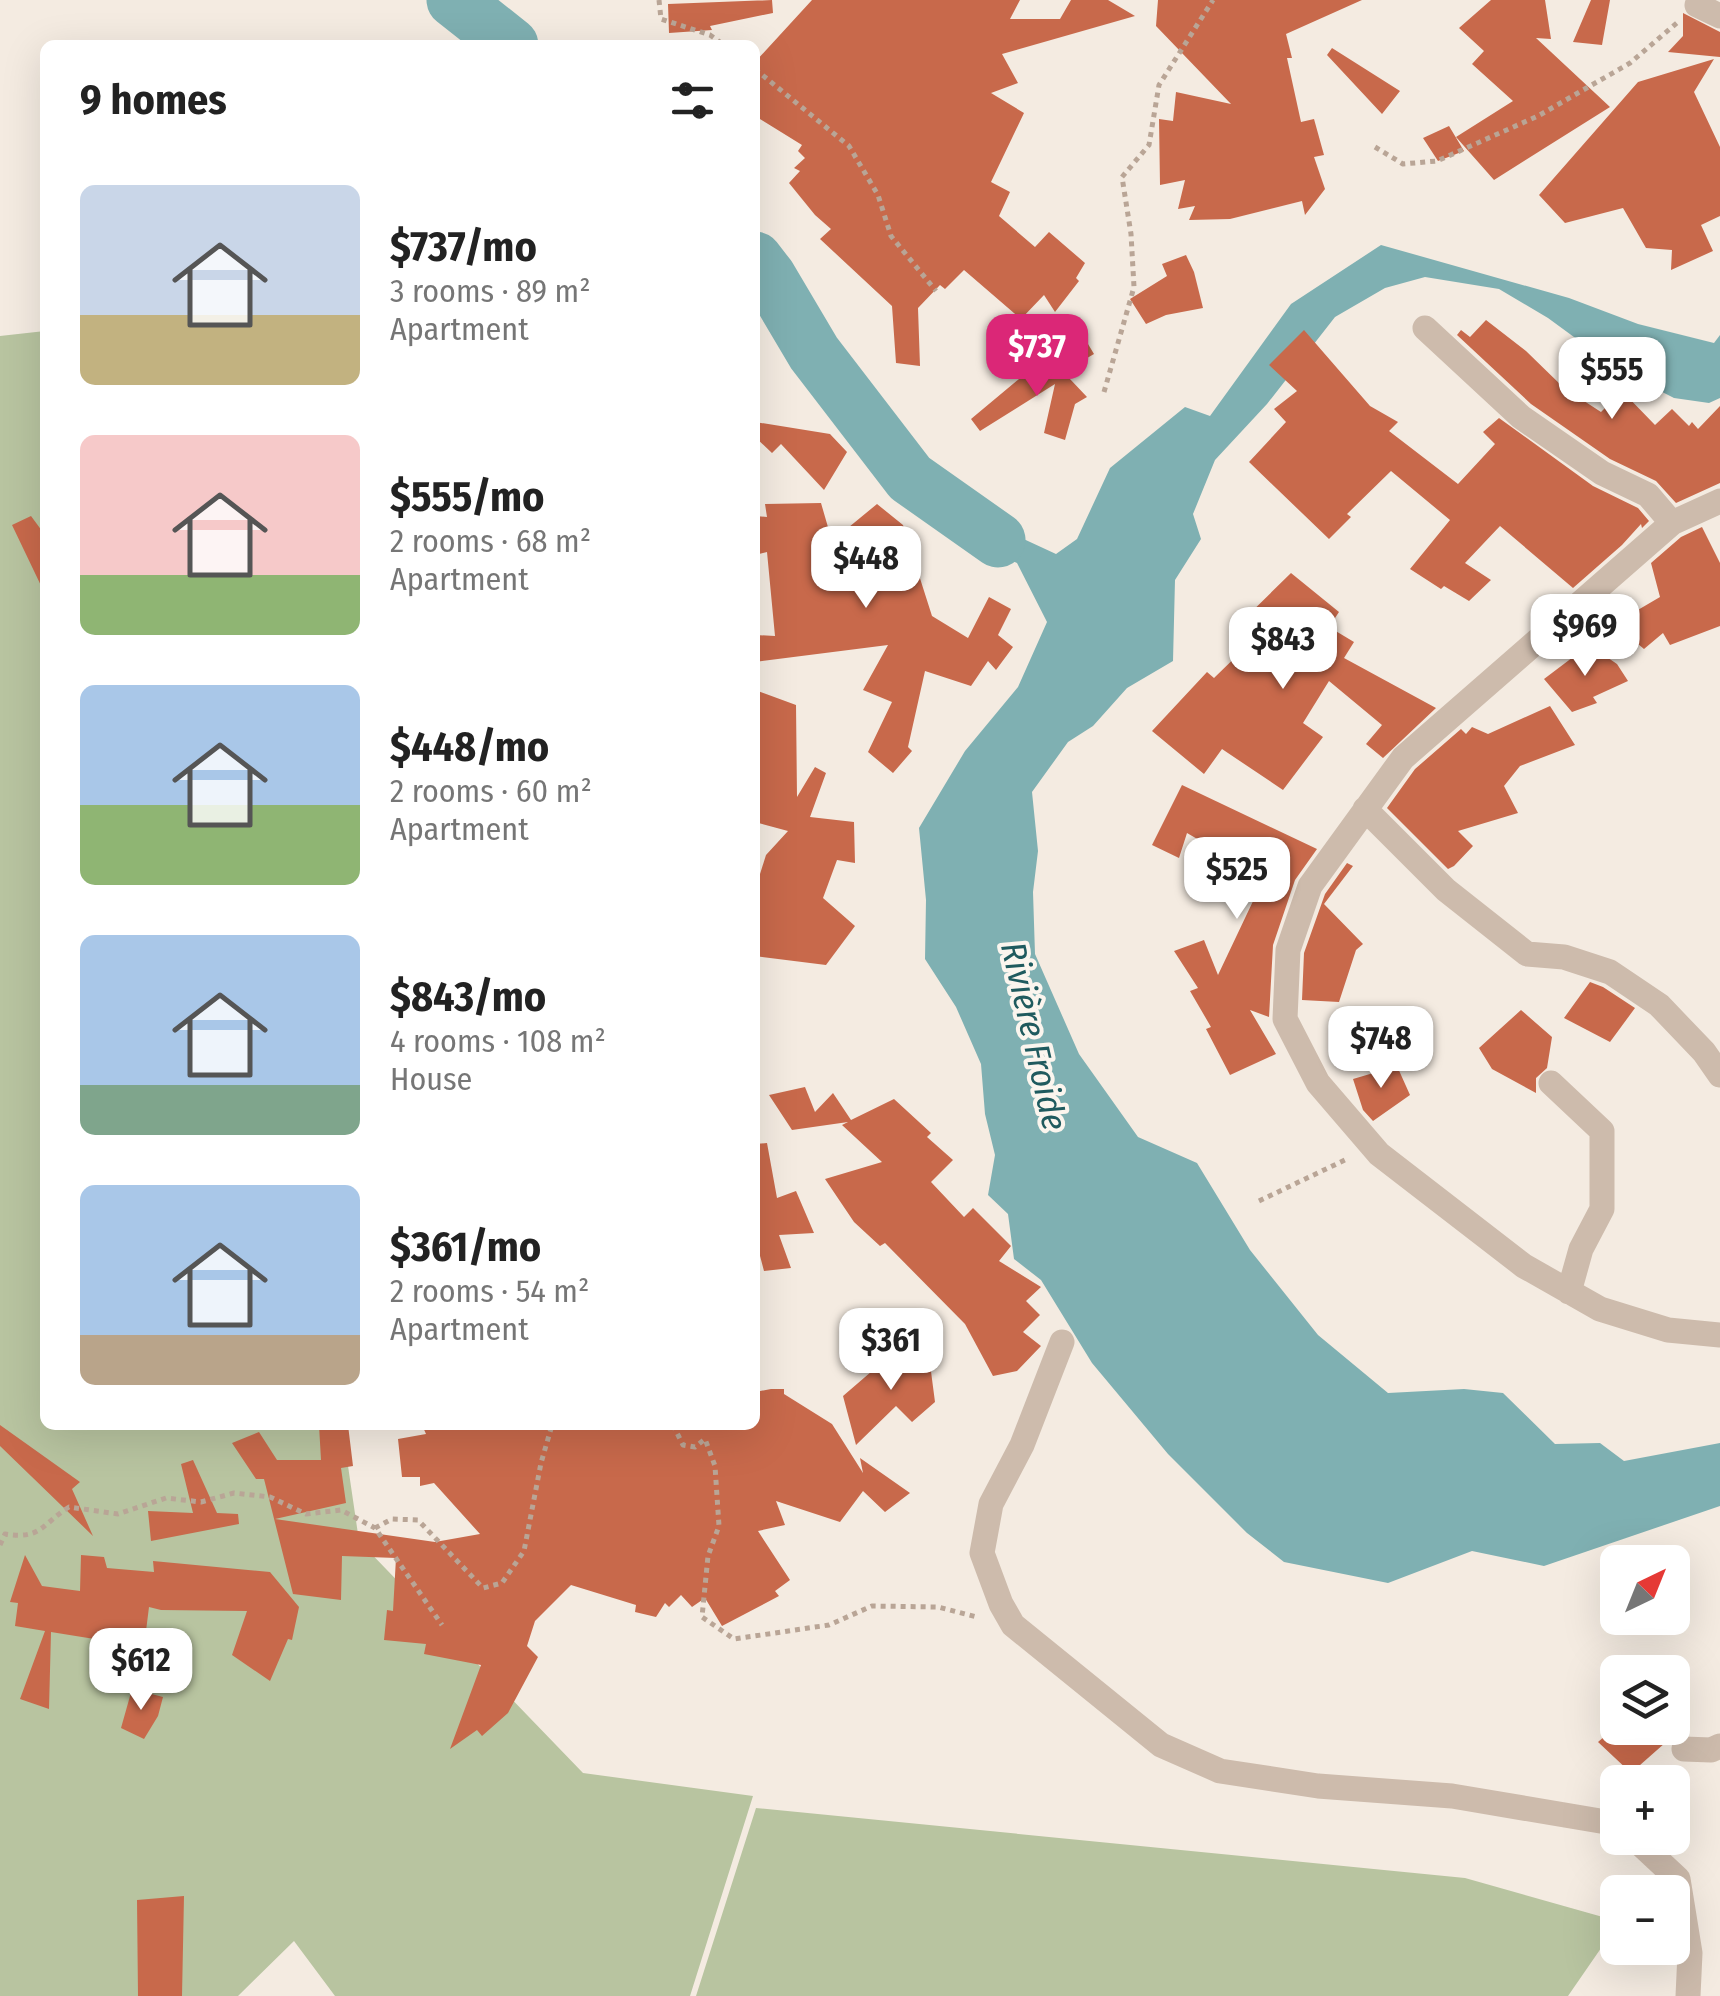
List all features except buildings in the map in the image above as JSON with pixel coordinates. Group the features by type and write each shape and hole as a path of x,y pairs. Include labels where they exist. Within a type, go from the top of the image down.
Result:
{"street":[{"path":"1425,328 1521,418 1602,473 1648,495 1672,523"},
{"path":"1720,501 1672,523 1403,758 1310,886 1288,950 1285,1019 1318,1083 1379,1154 1524,1266 1600,1309 1668,1330 1720,1335"},
{"path":"1365,809 1446,890 1528,954 1564,956 1610,972 1659,1005 1704,1052 1720,1075"},
{"path":"1551,1083 1602,1131 1602,1208 1581,1249 1569,1292"},
{"path":"1062,1342 1022,1445 991,1504 982,1554 1013,1625 1161,1745 1220,1771 1318,1786 1452,1796 1600,1821"},
{"path":"1684,1748 1711,1750 1720,1746"},
{"path":"1652,1855 1678,1879 1690,1953 1688,1996"}],"path":[{"path":"659,0 661,19 717,40"},
{"path":"1104,392 1134,287 1122,177 1149,145 1160,85 1213,0"},
{"path":"1375,147 1403,164 1437,161 1538,116 1630,63 1708,10"},
{"path":"760,73 849,146 878,195 890,236 936,291"},
{"path":"1258,1201 1338,1160 1379,1154"},
{"path":"375,1528 392,1520 418,1520 483,1588 502,1583 524,1551 534,1491 551,1430"},
{"path":"676,1430 683,1445 695,1447 705,1439 715,1466 719,1526 708,1556 702,1617 734,1639 829,1625 872,1606 938,1608 1013,1625"},
{"path":"0,1544 5,1534 26,1538 70,1507 118,1514 166,1498 200,1502 234,1493 270,1496 306,1514 342,1510 375,1528 442,1625"}],"green space":[{"path":"40,332 40,1430 343,1430 359,1541 583,1773 753,1796 690,1996 335,1996 294,1941 238,1996 0,1996 0,336"},
{"path":"756,1808 1465,1878 1600,1916 1600,1950 1568,1996 696,1996"}],"water":[{"name":"Rivière Froide","path":"1381,245 1569,298 1638,324 1714,343 1720,335 1720,398 1709,403 1674,398 1619,370 1548,318 1499,289 1425,277 1385,288 1335,317 1267,404 1215,460 1193,514 1201,539 1175,580 1173,661 1127,688 1093,726 1068,742 1032,792 1038,851 1033,892 1035,954 1079,1054 1138,1137 1197,1163 1250,1250 1318,1335 1388,1393 1464,1389 1503,1393 1555,1444 1600,1443 1624,1461 1720,1443 1720,1506 1544,1566 1472,1551 1388,1583 1284,1562 1247,1533 1168,1454 1092,1363 1041,1280 1014,1259 1008,1214 988,1195 995,1155 985,1114 981,1064 956,1007 925,959 926,900 919,828 965,751 1018,687 1047,622 1017,563 977,545 937,499 1056,554 1077,539 1110,468 1185,407 1210,416 1291,304"}],"waterway":[{"path":"454,0 505,40"},
{"path":"760,265 814,353 910,478 998,540"}]}
